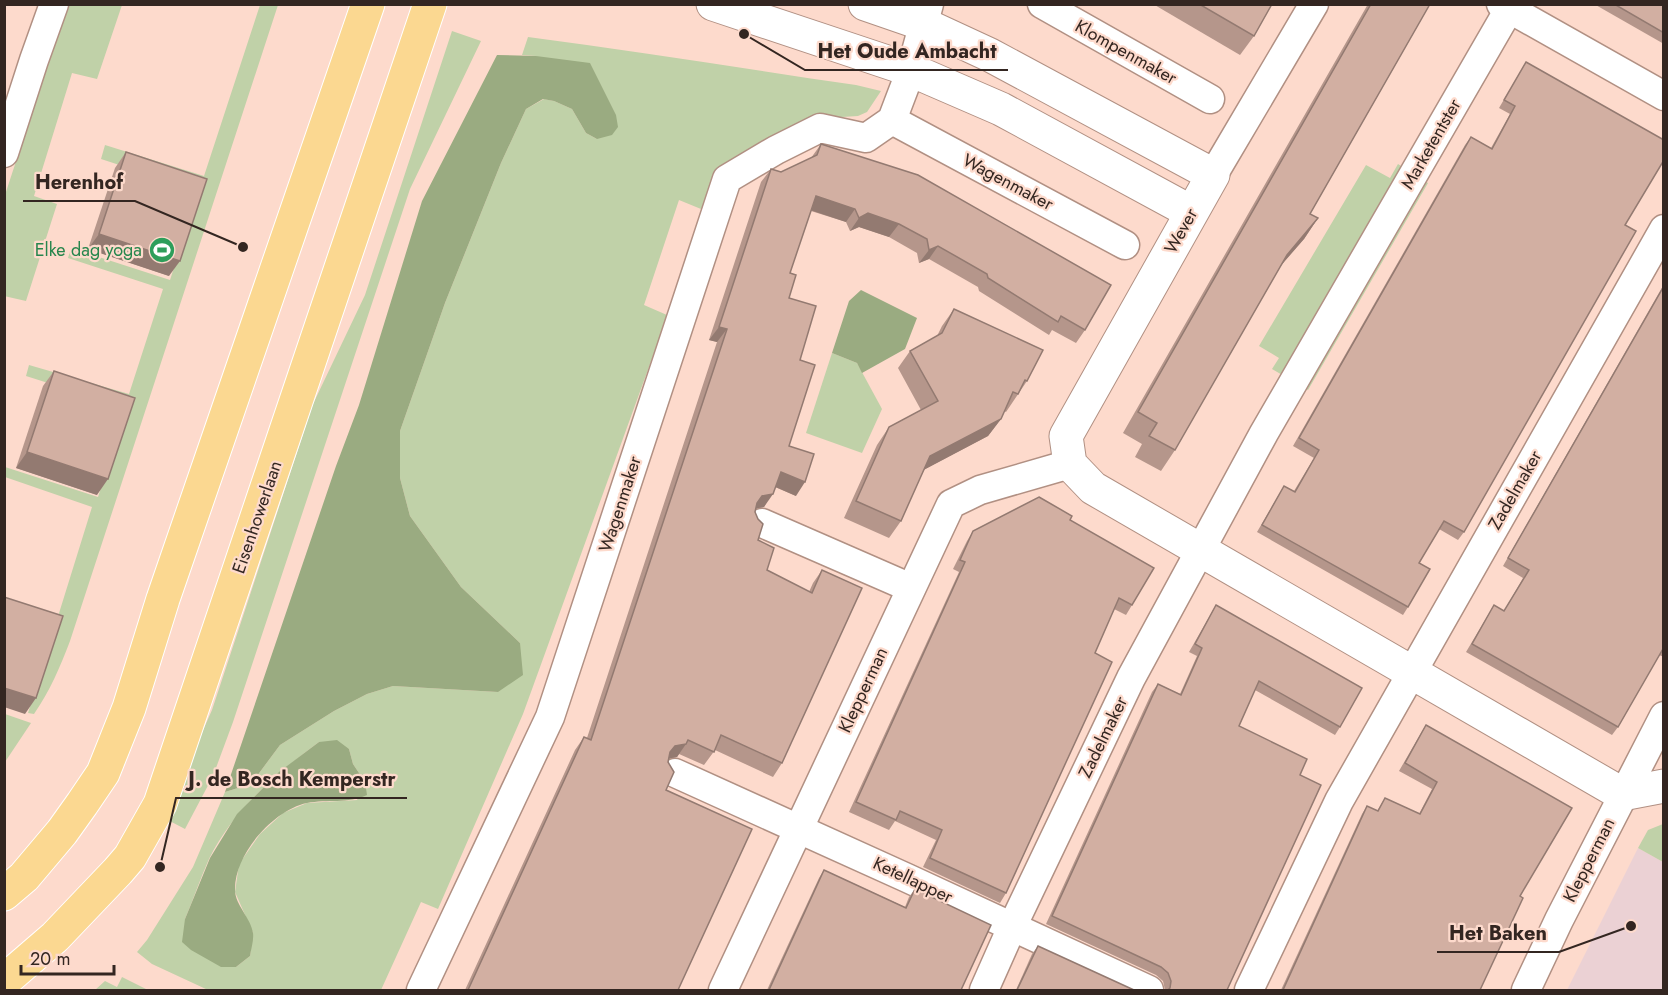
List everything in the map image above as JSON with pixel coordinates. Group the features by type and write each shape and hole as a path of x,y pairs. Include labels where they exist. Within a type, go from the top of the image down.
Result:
{"main road":[{"path":"4,894 24,877 62,832 103,773 129,708 163,599 368,4"},
{"name":"Eisenhowerlaan","path":"4,981 55,937 118,871 130,857 160,804 430,4"}],"street":[{"path":"4,153 54,4"},
{"path":"713,4 911,70 1001,109 1191,212"},
{"path":"865,4 926,14 990,55 1213,176"},
{"name":"Klompenmaker","path":"1042,4 1210,99"},
{"name":"Wever","path":"1070,464 1066,436 1191,212 1314,4"},
{"name":"Marketentster","path":"1353,278 1396,206 1507,6 1664,96"},
{"path":"892,120 911,70 926,14"},
{"name":"Wagenmaker","path":"421,990 550,717 727,179 776,150 820,128 866,138 892,120 1125,245"},
{"name":"Zadelmaker","path":"1249,990 1339,801 1658,238"},
{"name":"Zadelmaker","path":"1012,927 1131,678 1264,432 1353,278"},
{"path":"1070,464 1093,488 1622,794 1664,786"},
{"name":"Klepperman","path":"723,990 951,504 980,490 1070,464"},
{"path":"762,523 911,588"},
{"path":"1622,794 1664,716"},
{"name":"Ketellapper","path":"675,773 1149,990"},
{"name":"Klepperman","path":"1526,990 1558,920 1622,794"},
{"path":"984,990 1012,927"}],"shaded area":[{"path":"1638,848 1663,862 1663,990 1567,990"}],"green space":[{"path":"67,5 122,5 97,79 72,73 34,196 57,204 26,301 4,296 5,195"},
{"path":"260,5 278,5 70,641 45,697 34,714 28,713 92,507 5,477 5,467 98,497 127,408 26,376 29,365 129,394 163,289 68,258 71,248 170,280 199,191 101,159 105,145 204,176"},
{"path":"452,31 481,41 410,189 233,722 213,776 185,829 164,818 212,710 313,404 365,295"},
{"path":"528,37 856,85 881,91 867,112 858,116 810,119 761,142 720,170 701,209 679,200 644,305 667,315 523,714 438,909 421,902 381,990 208,990 152,964 137,952 193,867 225,792 251,784 280,745 334,711 367,694 393,686 498,692 520,643 461,587 410,516 400,478 400,431 445,303 501,163 526,109 544,99 554,101 572,109 586,133 597,139 536,56 522,55","holes":["319,742 349,749 353,764 365,782 357,800 307,803 283,813 260,834 239,864 235,892 253,933 250,956 236,967 185,919 209,859 219,841 243,809 303,754"]},
{"path":"497,55 536,56 590,63 616,115 618,127 612,135 597,139 586,133 572,109 554,101 543,99 526,109 501,163 445,303 400,431 400,478 410,516 461,587 520,643 523,675 498,692 393,686 367,694 334,711 280,745 251,784 225,792 359,405 422,201"},
{"path":"1398,164 1428,183 1308,390 1272,369 1279,358 1259,346 1366,165 1390,178"},
{"path":"861,290 917,318 905,349 862,373 857,363 832,353 849,301"},
{"path":"832,353 857,363 882,409 862,453 806,433"},
{"path":"4,714 31,723 5,762"},
{"path":"337,740 349,749 353,764 365,782 367,795 345,800 307,803 294,807 269,824 248,849 236,876 235,890 238,901 252,927 253,942 250,956 236,967 221,967 191,950 182,942 185,919 210,858 237,814 279,772 319,742"},
{"path":"1664,824 1663,862 1638,848 1648,830"},
{"path":"122,977 148,990 95,990 105,981 117,987"}],"building":[{"path":"1199,4 1272,4 1254,36"},
{"path":"1371,4 1430,4 1310,214 1318,218 1287,255 1175,450 1149,436 1157,423 1138,412"},
{"path":"1614,4 1664,4 1664,33"},
{"path":"1526,62 1664,140 1664,160 1625,225 1636,231 1464,532 1444,521 1419,563 1430,569 1408,607 1262,525 1284,486 1295,492 1319,450 1299,438 1471,137 1492,149 1515,106 1504,100"},
{"path":"821,144 918,175 1111,285 1085,330 1061,316 1058,322 988,278 987,274 938,246 929,250 927,239 899,224 868,213 859,218 855,209 816,196 790,273 796,275 789,298 816,306 800,360 815,365 789,446 814,454 805,482 781,472 773,494 762,496 757,503 755,512 763,524 758,540 774,548 767,570 812,593 822,570 862,588 782,763 721,735 714,752 688,740 686,744 675,746 670,752 668,762 674,772 666,790 752,829 678,990 468,990 584,737 591,740 727,329 719,327 771,169 781,172 817,155"},
{"path":"126,152 207,179 180,261 99,234"},
{"path":"1664,286 1664,647 1618,727 1472,644 1494,605 1504,611 1529,570 1508,558"},
{"path":"954,309 1043,350 1018,394 1013,392 1001,419 930,456 901,521 856,501 889,427 938,401 910,351 942,333"},
{"path":"54,371 135,398 108,479 27,452"},
{"path":"1039,497 1072,516 1070,520 1154,568 1132,605 1119,598 1095,653 1112,662 1006,893 930,858 942,830 900,811 896,820 856,802 965,562 960,560 973,531"},
{"path":"4,597 63,616 36,698 4,688"},
{"path":"1216,605 1362,688 1340,727 1259,681 1239,726 1307,759 1300,775 1321,785 1227,990 1168,990 1171,981 1168,973 1161,967 1052,916 1158,684 1181,695 1202,648 1195,644"},
{"path":"1426,725 1572,808 1520,896 1523,898 1480,990 1283,990 1367,806 1378,811 1385,798 1420,814 1437,782 1405,763"},
{"path":"824,870 906,908 915,889 991,925 961,990 769,990"},
{"path":"1038,946 1134,990 1017,990"}],"place":[{"name":"Het Oude Ambacht","path":"744,34"},
{"name":"Herenhof","path":"243,247"},
{"name":"Elke dag yoga","path":"162,250"},
{"name":"J. de Bosch Kemperstr","path":"160,867"},
{"name":"Het Baken","path":"1631,926"}]}
